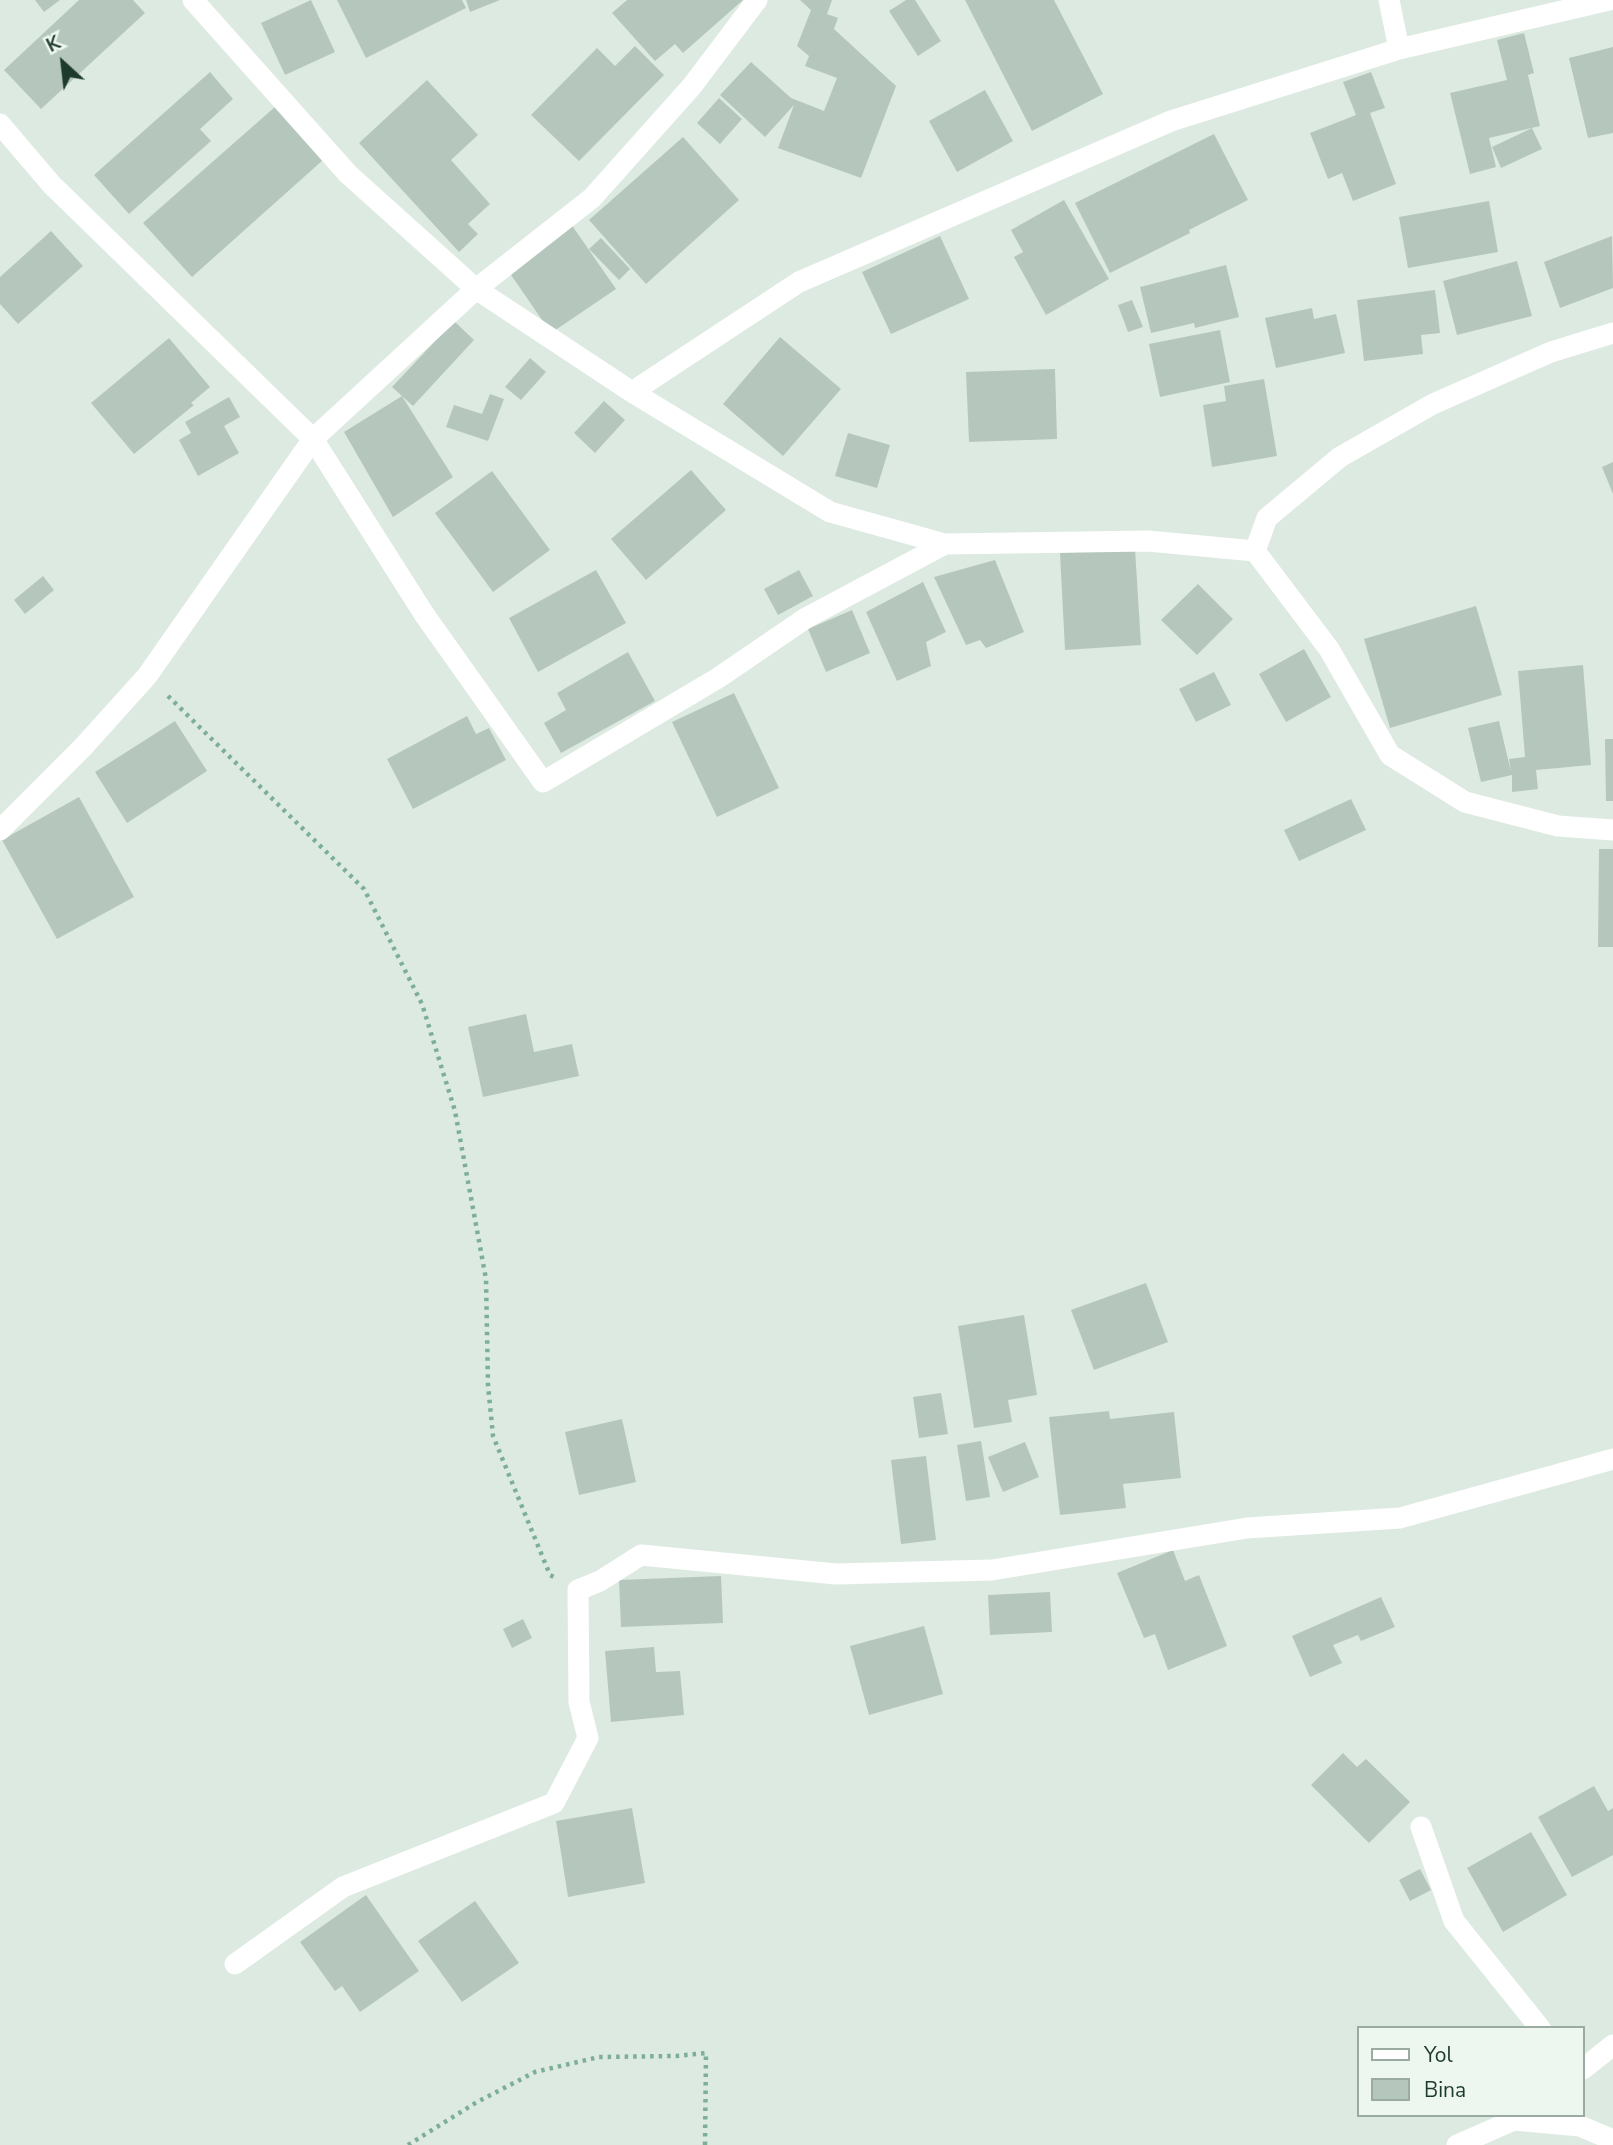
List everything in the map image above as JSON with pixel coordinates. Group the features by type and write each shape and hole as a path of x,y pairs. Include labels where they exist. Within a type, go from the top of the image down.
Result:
{"street":[{"path":"193,0 348,174 476,289 632,392 830,512 945,544 1148,541 1255,551 1329,649 1390,755 1465,802 1558,826 1613,830"},
{"path":"0,830 85,746 147,676 313,439 476,289 592,198 692,86 757,0"},
{"path":"1389,0 1399,49"},
{"path":"632,392 799,282 1171,121 1399,49 1609,0"},
{"path":"0,124 52,185 313,439 424,614 543,782 718,678 806,618 945,544"},
{"path":"1255,551 1267,518 1340,457 1433,404 1550,352 1613,333"},
{"path":"235,1964 343,1887 554,1803 588,1738 579,1702 578,1590 600,1581 641,1555 836,1574 992,1570 1247,1528 1400,1517 1613,1459"},
{"path":"1421,1827 1454,1921 1537,2026"},
{"path":"1585,2067 1613,2045"},
{"path":"1457,2145 1517,2118 1580,2126 1613,2140"}],"path":[{"path":"147,676 364,889 422,1004 456,1111 486,1279 488,1385 493,1436 550,1575 578,1590"},
{"path":"408,2145 477,2102 535,2072 599,2057 706,2053 705,2145"}],"building":[{"path":"35,0 60,0 44,12"},
{"path":"79,0 133,0 145,13 41,109 4,70"},
{"path":"311,0 335,52 285,75 261,23"},
{"path":"337,0 462,0 466,8 366,58"},
{"path":"466,0 500,0 470,12"},
{"path":"627,0 743,0 683,53 675,44 655,61 612,13"},
{"path":"800,0 832,0 827,14 838,18 834,29 896,86 861,178 778,148 794,105 765,137 720,95 751,62 791,98 824,111 837,78 805,66 809,56 797,46 811,10"},
{"path":"906,0 915,0 941,41 918,56 889,11"},
{"path":"965,0 1054,0 1103,94 1032,131"},
{"path":"1524,33 1534,73 1528,75 1540,126 1489,138 1496,167 1470,174 1450,93 1507,80 1497,40"},
{"path":"635,46 664,75 579,161 531,115 597,48 615,66"},
{"path":"1613,47 1613,133 1588,138 1569,58"},
{"path":"210,72 233,99 200,129 211,141 129,214 94,175"},
{"path":"1371,72 1385,108 1370,113 1396,184 1353,201 1342,173 1328,179 1310,133 1356,115 1343,82"},
{"path":"427,80 478,135 451,160 490,204 468,224 478,234 459,252 359,143"},
{"path":"985,90 1013,141 957,172 929,121"},
{"path":"719,98 742,119 720,144 697,123"},
{"path":"276,106 323,160 192,277 143,223"},
{"path":"1532,128 1542,149 1501,168 1492,147"},
{"path":"1214,134 1248,200 1110,273 1075,203"},
{"path":"683,137 739,200 646,284 589,220"},
{"path":"1064,200 1109,279 1046,315 1014,257 1023,252 1011,230"},
{"path":"1489,201 1498,252 1408,268 1399,217"},
{"path":"571,224 616,289 551,333 507,269"},
{"path":"51,231 83,266 18,324 0,304 0,277"},
{"path":"940,236 969,299 891,334 862,272"},
{"path":"1612,236 1613,288 1560,308 1544,262"},
{"path":"601,238 630,269 619,280 589,249"},
{"path":"1517,261 1532,316 1457,335 1443,281"},
{"path":"1226,265 1239,317 1195,328 1194,323 1151,333 1140,287"},
{"path":"1435,290 1440,333 1421,335 1423,354 1364,361 1357,300"},
{"path":"1132,300 1143,327 1128,332 1118,305"},
{"path":"1312,308 1314,319 1336,314 1345,353 1276,368 1265,318"},
{"path":"454,321 474,340 413,406 392,387"},
{"path":"1220,330 1230,382 1160,397 1149,344"},
{"path":"780,337 841,389 783,456 723,404"},
{"path":"169,338 210,387 191,403 194,405 134,454 91,403"},
{"path":"530,358 546,372 521,400 505,387"},
{"path":"1055,369 1057,439 969,442 966,372"},
{"path":"1264,379 1277,456 1212,467 1203,405 1226,401 1224,386"},
{"path":"490,394 504,399 488,441 446,427 454,405 482,414"},
{"path":"402,396 453,477 393,517 344,432"},
{"path":"229,397 240,417 224,426 239,453 198,476 179,440 191,433 185,422"},
{"path":"604,401 625,420 595,453 574,433"},
{"path":"848,433 890,445 877,488 835,476"},
{"path":"1613,462 1613,494 1602,467"},
{"path":"691,470 726,510 646,580 611,539"},
{"path":"492,471 550,550 493,592 435,513"},
{"path":"1135,549 1141,645 1065,650 1060,553"},
{"path":"995,560 1024,632 986,648 980,640 966,645 934,577"},
{"path":"596,570 626,623 538,672 509,618"},
{"path":"799,570 813,596 778,615 764,589"},
{"path":"43,576 54,590 25,614 14,600"},
{"path":"923,582 946,632 926,642 931,666 897,681 866,612"},
{"path":"1198,584 1233,619 1197,655 1161,620"},
{"path":"1476,606 1502,695 1390,728 1364,639"},
{"path":"852,610 870,653 826,672 808,629"},
{"path":"1304,649 1331,697 1286,722 1259,674"},
{"path":"628,652 655,701 561,753 544,723 566,710 557,693"},
{"path":"1583,665 1591,765 1536,770 1538,789 1512,792 1512,775 1481,782 1468,728 1499,721 1511,772 1509,759 1525,757 1518,671"},
{"path":"1214,672 1231,705 1196,722 1179,689"},
{"path":"734,693 779,788 717,817 672,722"},
{"path":"467,716 476,734 489,728 506,760 413,809 387,759"},
{"path":"175,721 207,771 127,823 95,772"},
{"path":"1605,739 1613,739 1613,801 1606,801"},
{"path":"79,797 134,897 57,939 2,840"},
{"path":"1351,799 1366,830 1299,861 1284,830"},
{"path":"1599,849 1613,849 1613,947 1598,947"},
{"path":"526,1014 534,1052 572,1044 579,1076 483,1097 468,1027"},
{"path":"1146,1283 1168,1342 1094,1370 1071,1310"},
{"path":"1024,1315 1037,1395 1008,1400 1012,1422 974,1428 958,1326"},
{"path":"941,1393 948,1434 919,1438 913,1397"},
{"path":"1109,1411 1110,1419 1174,1412 1181,1478 1123,1484 1126,1508 1060,1515 1049,1417"},
{"path":"622,1419 636,1482 579,1495 565,1432"},
{"path":"981,1441 990,1497 966,1501 957,1445"},
{"path":"1025,1442 1039,1477 1003,1492 988,1457"},
{"path":"926,1456 936,1540 901,1544 891,1460"},
{"path":"1173,1550 1185,1581 1199,1575 1227,1646 1168,1670 1155,1634 1144,1638 1117,1573"},
{"path":"721,1576 723,1623 621,1627 619,1580"},
{"path":"1050,1592 1052,1632 990,1635 988,1595"},
{"path":"1381,1597 1395,1627 1361,1641 1358,1635 1333,1645 1342,1663 1310,1677 1292,1636"},
{"path":"523,1619 532,1638 512,1648 503,1629"},
{"path":"924,1626 943,1694 869,1715 850,1646"},
{"path":"654,1647 656,1672 680,1671 684,1715 611,1722 605,1651"},
{"path":"1343,1753 1357,1767 1366,1759 1410,1802 1369,1843 1311,1785"},
{"path":"1594,1786 1608,1811 1613,1808 1613,1855 1572,1877 1538,1817"},
{"path":"632,1808 645,1883 568,1897 556,1821"},
{"path":"1531,1832 1567,1895 1503,1932 1467,1868"},
{"path":"1420,1869 1431,1890 1410,1901 1399,1880"},
{"path":"366,1895 419,1971 360,2012 342,1986 335,1991 300,1942"},
{"path":"475,1901 519,1963 462,2002 418,1941"}]}
